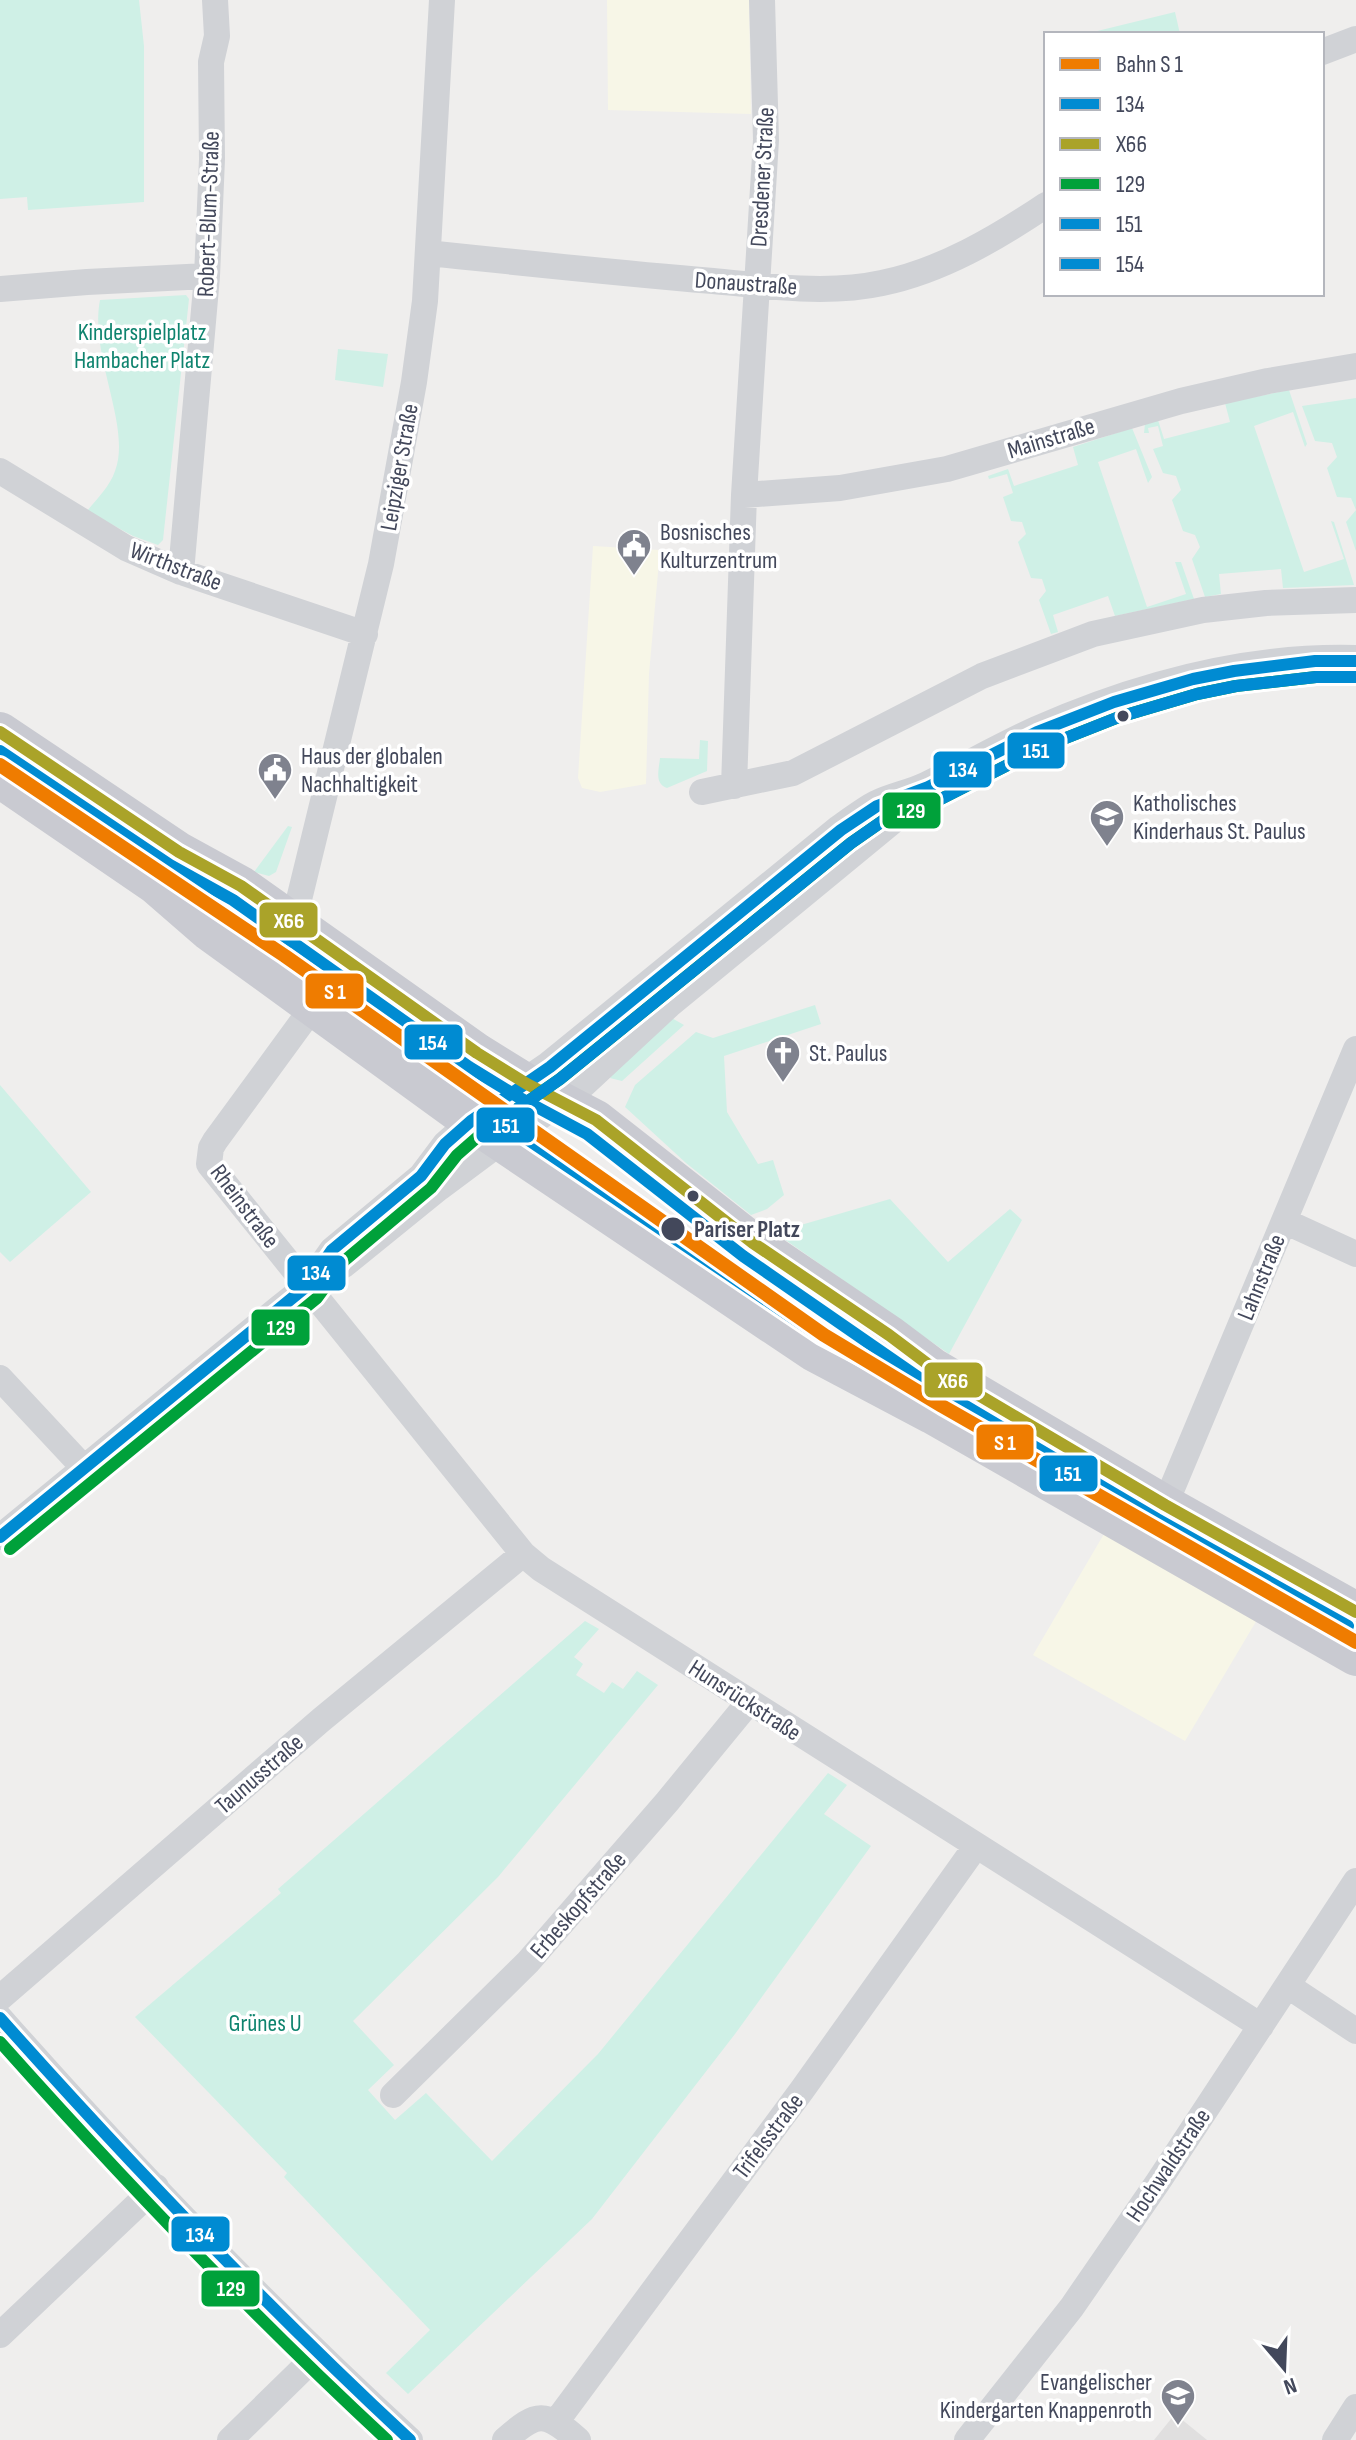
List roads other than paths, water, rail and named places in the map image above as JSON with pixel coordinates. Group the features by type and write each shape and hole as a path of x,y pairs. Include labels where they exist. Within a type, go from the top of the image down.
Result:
{"main road":[{"path":"0,732 179,852 241,886 477,1053 542,1093 596,1120 753,1243 933,1368"},
{"path":"0,778 155,884 208,930 487,1131 716,1286 843,1368 874,1381 1356,1656"},
{"path":"280,983 293,924"},
{"path":"843,1368 845,1348 870,1336 933,1368 1165,1505 1356,1612"}],"street":[{"name":"Robert-Blum-Straße","path":"181,572 207,276 212,159 211,62 217,36 215,0"},
{"name":"Leipziger Straße","path":"293,924 381,564 414,382 425,301 442,0"},
{"name":"Dresdener Straße","path":"734,786 744,495 767,129 762,0"},
{"path":"1324,51 1356,39"},
{"name":"Donaustraße","path":"428,253 757,285 842,290 886,283 924,270 988,241 1044,206"},
{"path":"0,289 207,276"},
{"name":"Mainstraße","path":"744,495 840,488 947,469 1181,401 1268,381 1356,366"},
{"name":"Wirthstraße","path":"0,471 126,548 181,572 365,634"},
{"path":"702,792 793,773 982,676 1093,634 1203,610 1266,603 1356,600"},
{"path":"0,1537 307,1286 344,1265 439,1188 487,1131 667,1003 889,822 926,788 1038,732 1130,697 1180,682 1296,663 1356,661"},
{"name":"Rheinstraße","path":"307,1286 209,1164 215,1141 313,1007"},
{"name":"Lahnstraße","path":"1165,1505 1356,1049"},
{"path":"307,1286 332,1250 421,1176 445,1144 487,1131"},
{"path":"1284,1221 1356,1254"},
{"name":"Hunsrückstraße","path":"307,1286 523,1554 541,1569 1261,2026"},
{"path":"0,1378 84,1468"},
{"name":"Taunusstraße","path":"0,1998 321,1720 523,1554"},
{"name":"Erbeskopfstraße","path":"393,2095 528,1962 749,1702"},
{"name":"Trifelsstraße","path":"505,2440 523,2424 547,2420 802,2090 976,1846"},
{"name":"Hochwaldstraße","path":"967,2440 1072,2307 1356,1881"},
{"path":"1288,1986 1356,2031"},
{"path":"0,2018 59,2085 318,2354 410,2440"},
{"path":"0,2335 156,2187"},
{"path":"230,2440 318,2354"},
{"path":"1335,2440 1356,2407"},
{"path":"547,2420 578,2440"}],"place":[{"name":"Bosnisches Kulturzentrum","path":"634,577"},
{"name":"Haus der globalen Nachhaltigkeit","path":"275,801"},
{"name":"Katholisches Kinderhaus St. Paulus","path":"1107,848"},
{"name":"St. Paulus","path":"783,1084"},
{"name":"Pariser Platz","path":"673,1229"},
{"name":"Evangelischer Kindergarten Knappenroth","path":"1178,2427"}],"park label":[{"name":"Kinderspielplatz Hambacher Platz","path":"142,346"},
{"name":"Grünes U","path":"265,2023"}]}
